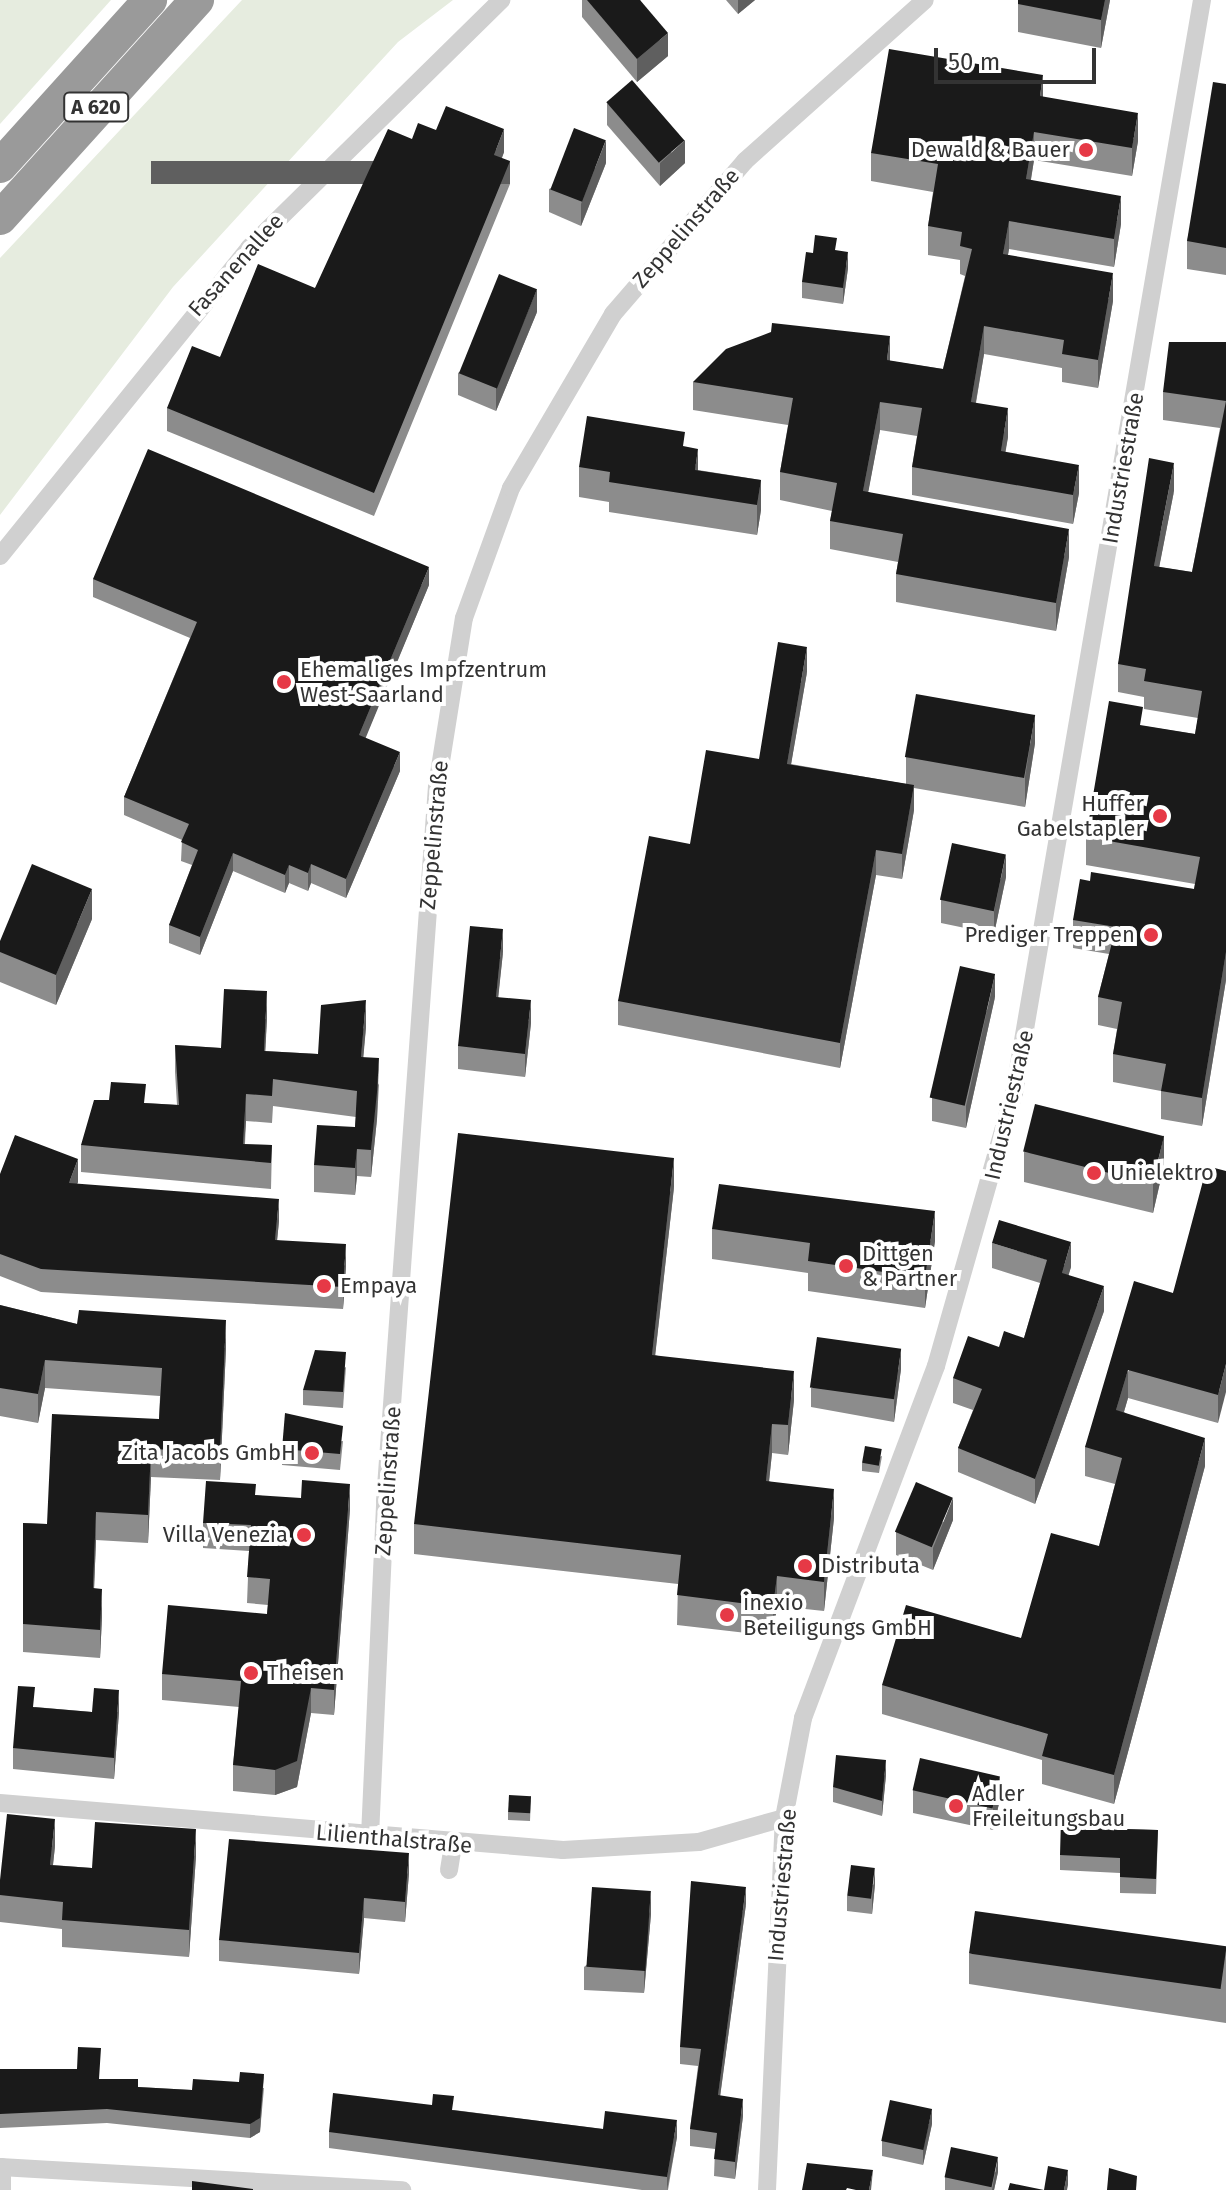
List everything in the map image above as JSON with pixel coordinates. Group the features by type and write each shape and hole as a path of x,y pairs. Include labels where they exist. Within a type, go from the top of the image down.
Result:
{"highway":[{"name":"A 620","path":"0,166 150,0"},
{"name":"A 620","path":"0,218 197,0"}],"street":[{"name":"Fasanenallee","path":"0,556 249,248 501,0"},
{"name":"Zeppelinstraße","path":"370,1836 426,921 447,703 464,618 511,488 613,314 745,161 925,0"},
{"name":"Industriestraße","path":"767,2190 784,1818 812,1690 936,1366 1014,1093 1202,0"},
{"name":"Lilienthalstraße","path":"0,1803 453,1845 648,1847 762,1829 784,1818"},
{"path":"449,1870 453,1845"},
{"path":"2,2190 1,2167 402,2190"}],"shaded area":[{"path":"0,0 111,0 0,124"},
{"path":"242,0 453,0 398,42 173,287 0,515 0,258"}],"building":[{"path":"587,0 640,0 668,33 637,59"},
{"path":"1018,0 1105,0 1101,20 1018,4"},
{"path":"889,49 1043,75 1040,96 1138,113 1132,148 1034,132 1026,179 1121,196 1114,239 1009,221 1003,254 1113,273 1098,360 1062,354 1064,340 984,326 971,402 1008,408 1001,451 1079,465 1073,495 912,467 922,408 880,402 863,491 1069,529 1056,603 896,574 903,534 830,521 837,483 780,472 793,398 693,382 726,349 771,332 772,323 890,336 887,360 943,369 972,249 960,246 962,232 928,226 938,164 871,153"},
{"path":"632,80 684,140 659,163 606,102"},
{"path":"1213,82 1226,84 1226,248 1187,241"},
{"path":"446,106 504,129 494,155 510,161 374,493 167,408 192,346 220,357 258,264 315,288 388,129 412,139 418,123 436,130"},
{"path":"574,128 606,140 582,202 550,190"},
{"path":"815,235 837,238 835,250 848,252 843,288 802,282 806,252 813,253"},
{"path":"499,274 537,289 497,389 459,373"},
{"path":"1169,342 1226,342 1226,401 1163,392"},
{"path":"1226,401 1226,952 1202,1098 1161,1091 1166,1064 1113,1054 1122,1002 1098,997 1116,927 1073,920 1080,879 1090,881 1091,872 1194,889 1200,857 1086,837 1109,701 1143,707 1140,725 1195,734 1202,691 1144,681 1146,669 1118,664 1149,458 1174,463 1154,566 1192,572"},
{"path":"587,416 685,432 683,446 698,449 695,470 761,480 757,505 609,482 610,472 579,467"},
{"name":"Ehemaliges Impfzentrum West-Saarland","path":"148,449 429,567 359,735 400,752 346,879 311,864 308,873 289,865 285,875 233,853 200,937 169,925 198,850 181,842 189,824 124,797 197,622 93,579"},
{"path":"778,642 807,647 787,764 914,785 902,854 876,850 840,1043 618,1001 649,836 690,844 706,750 759,759"},
{"path":"916,694 1035,715 1024,778 905,757"},
{"path":"952,843 1006,854 994,911 940,900"},
{"path":"32,864 92,889 56,975 0,952 0,941"},
{"path":"470,926 503,929 496,997 531,1000 525,1054 458,1046"},
{"path":"960,966 995,974 965,1106 930,1098"},
{"path":"224,989 267,991 264,1051 318,1054 321,1005 366,1000 361,1057 379,1058 377,1092 371,1150 357,1149 355,1168 314,1165 317,1125 355,1127 357,1091 273,1079 272,1096 246,1094 243,1144 272,1145 271,1163 81,1145 94,1100 109,1100 111,1082 146,1084 144,1103 179,1105 175,1045 221,1048"},
{"path":"1035,1104 1164,1136 1152,1184 1023,1152"},
{"path":"458,1133 674,1158 652,1355 794,1371 788,1425 772,1424 766,1481 834,1489 824,1582 777,1576 773,1607 677,1595 681,1555 414,1524"},
{"path":"15,1135 78,1159 69,1183 279,1199 275,1240 346,1244 343,1287 41,1269 0,1254 0,1174"},
{"path":"1207,1166 1226,1171 1226,1364 1218,1395 1128,1370 1116,1410 1205,1438 1114,1775 1042,1756 1048,1734 882,1685 906,1605 1021,1638 1051,1533 1099,1546 1122,1458 1085,1447 1134,1281 1173,1293"},
{"path":"719,1184 935,1211 925,1278 808,1261 810,1243 712,1229"},
{"path":"999,1220 1071,1242 1062,1273 1104,1286 1035,1479 958,1448 982,1389 953,1378 968,1336 999,1347 1004,1331 1024,1338 1047,1260 992,1243"},
{"path":"0,1305 77,1324 79,1310 226,1320 220,1452 151,1449 148,1515 96,1512 93,1588 102,1589 100,1630 23,1624 23,1523 47,1524 52,1414 159,1419 162,1368 45,1360 38,1394 0,1388"},
{"path":"817,1337 901,1349 894,1399 810,1388"},
{"path":"315,1350 346,1352 343,1392 303,1390"},
{"path":"285,1413 343,1426 340,1454 282,1449"},
{"path":"865,1446 882,1449 879,1466 862,1463"},
{"path":"302,1480 350,1484 334,1690 311,1688 297,1761 275,1770 233,1765 241,1681 162,1674 168,1605 267,1614 270,1579 247,1577 251,1525 203,1523 206,1481 256,1484 255,1495 301,1498"},
{"path":"916,1482 953,1498 932,1547 895,1532"},
{"path":"18,1686 35,1687 33,1707 92,1712 94,1688 119,1690 114,1758 13,1748"},
{"path":"836,1755 886,1760 882,1801 833,1787"},
{"path":"920,1758 1000,1776 992,1809 913,1790"},
{"path":"509,1795 531,1796 530,1813 508,1812"},
{"path":"7,1814 55,1819 50,1865 92,1868 95,1822 196,1829 189,1930 62,1920 63,1902 0,1895"},
{"path":"1061,1818 1093,1819 1093,1828 1158,1830 1156,1879 1120,1877 1120,1858 1060,1855"},
{"path":"229,1839 409,1853 405,1902 364,1898 359,1953 219,1940"},
{"path":"851,1865 875,1868 871,1899 847,1896"},
{"path":"691,1881 746,1887 718,2095 743,2099 735,2162 714,2159 717,2133 690,2129 701,2049 680,2047"},
{"path":"592,1887 651,1891 645,1971 586,1967"},
{"path":"975,1911 1226,1946 1221,1989 969,1954"},
{"path":"78,2047 101,2048 99,2079 138,2079 138,2087 192,2090 193,2079 239,2082 240,2072 264,2074 260,2118 250,2124 107,2109 0,2114 0,2069 77,2069"},
{"path":"333,2093 432,2105 433,2094 454,2096 452,2110 603,2129 605,2111 677,2120 667,2177 329,2132"},
{"path":"890,2100 932,2109 923,2150 881,2141"},
{"path":"951,2147 998,2157 992,2187 945,2177"},
{"path":"807,2163 873,2170 869,2190 802,2190"},
{"path":"1048,2166 1068,2170 1064,2190 1044,2190"},
{"path":"1109,2168 1137,2176 1136,2190 1107,2190"},
{"path":"192,2181 253,2189 253,2190 192,2190"},
{"path":"1010,2183 1044,2190 1008,2190"}],"place":[{"name":"Dewald & Bauer","path":"1086,150"},
{"name":"Ehemaliges Impfzentrum West-Saarland","path":"284,682"},
{"name":"Huffer Gabelstapler","path":"1160,816"},
{"name":"Prediger Treppen","path":"1151,935"},
{"name":"Unielektro","path":"1094,1173"},
{"name":"Dittgen & Partner","path":"846,1266"},
{"name":"Empaya","path":"324,1286"},
{"name":"Zita Jacobs GmbH","path":"312,1453"},
{"name":"Villa Venezia","path":"304,1535"},
{"name":"Distributa","path":"805,1566"},
{"name":"inexio Beteiligungs GmbH","path":"727,1615"},
{"name":"Theisen","path":"251,1673"},
{"name":"Adler Freileitungsbau","path":"956,1806"}]}
